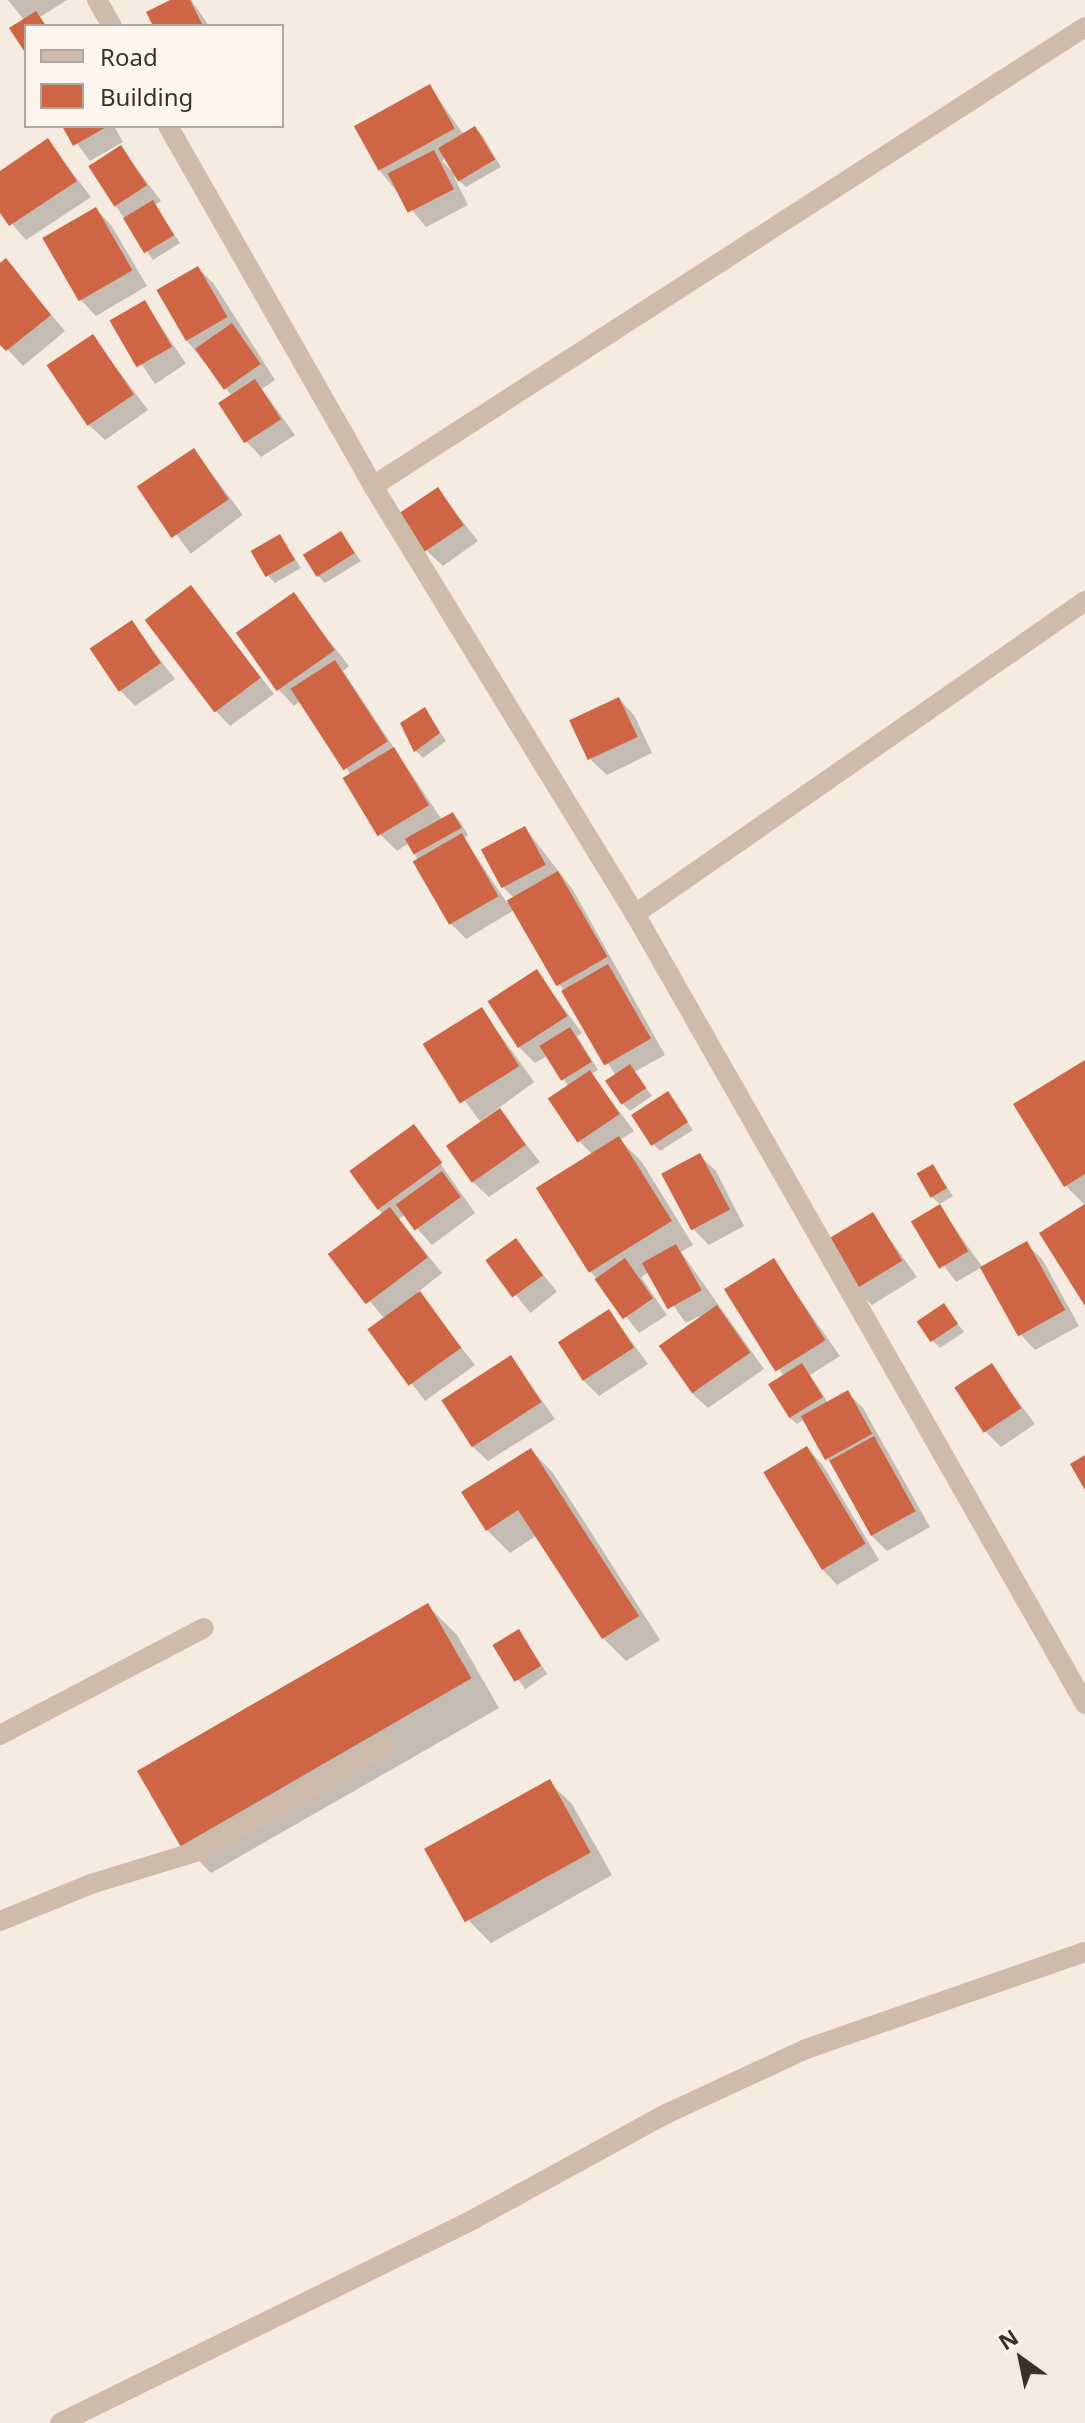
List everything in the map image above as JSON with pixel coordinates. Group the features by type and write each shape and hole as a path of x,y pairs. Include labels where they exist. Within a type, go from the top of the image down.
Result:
{"street":[{"path":"97,0 111,24"},
{"path":"373,486 1085,27"},
{"path":"169,128 373,486 635,914 1085,1704"},
{"path":"635,914 1085,601"},
{"path":"0,1735 204,1628"},
{"path":"0,1921 91,1884 198,1851 384,1746"},
{"path":"60,2423 460,2227 666,2114 806,2049 1085,1952"}],"building":[{"path":"170,0 190,0 202,24 152,24 146,12"},
{"path":"36,11 45,24 24,24 24,51 9,28"},
{"path":"430,84 455,129 379,171 354,126"},
{"path":"475,126 495,159 458,182 438,148"},
{"path":"63,128 104,128 73,146"},
{"path":"48,138 77,181 9,226 0,213 0,171"},
{"path":"121,145 147,185 114,206 88,166"},
{"path":"434,150 454,189 408,213 388,174"},
{"path":"153,200 174,235 144,253 123,218"},
{"path":"96,207 132,270 79,301 42,238"},
{"path":"6,258 51,315 6,351 0,345 0,263"},
{"path":"198,266 228,317 186,341 156,290"},
{"path":"145,300 172,347 136,367 109,320"},
{"path":"232,323 261,364 224,390 195,349"},
{"path":"93,334 134,395 87,426 47,365"},
{"path":"255,379 281,419 244,443 218,403"},
{"path":"194,448 229,499 171,538 137,487"},
{"path":"438,487 464,525 425,551 399,513"},
{"path":"341,531 355,553 317,577 303,555"},
{"path":"280,534 295,560 266,577 251,551"},
{"path":"191,585 261,678 214,713 145,620"},
{"path":"294,592 335,650 277,691 236,633"},
{"path":"132,620 161,663 119,692 90,649"},
{"path":"335,660 388,741 343,770 291,689"},
{"path":"619,697 638,737 588,760 569,720"},
{"path":"425,707 440,733 414,752 400,723"},
{"path":"394,747 429,805 378,836 343,778"},
{"path":"453,812 462,828 414,854 405,839"},
{"path":"525,826 546,865 502,888 481,849"},
{"path":"462,833 498,896 449,925 413,862"},
{"path":"558,871 608,957 556,986 507,900"},
{"path":"608,964 651,1038 604,1065 561,991"},
{"path":"537,969 567,1016 518,1048 488,1001"},
{"path":"482,1007 519,1066 460,1103 423,1044"},
{"path":"570,1027 592,1062 561,1081 539,1046"},
{"path":"1085,1060 1085,1174 1064,1187 1013,1104"},
{"path":"630,1064 646,1088 621,1105 605,1081"},
{"path":"590,1070 620,1114 577,1142 548,1099"},
{"path":"668,1091 688,1122 651,1146 631,1115"},
{"path":"500,1108 526,1145 472,1183 446,1146"},
{"path":"414,1124 442,1163 377,1210 349,1171"},
{"path":"619,1136 672,1221 589,1273 536,1188"},
{"path":"700,1153 730,1210 691,1230 661,1174"},
{"path":"933,1164 947,1188 931,1198 917,1174"},
{"path":"442,1171 461,1197 415,1230 396,1205"},
{"path":"940,1204 968,1251 939,1269 911,1222"},
{"path":"1085,1204 1085,1306 1039,1233"},
{"path":"390,1207 428,1257 366,1304 328,1254"},
{"path":"873,1212 902,1261 853,1290 824,1241"},
{"path":"516,1238 543,1275 512,1298 485,1260"},
{"path":"1027,1241 1065,1310 1018,1336 980,1267"},
{"path":"676,1244 702,1290 668,1309 642,1263"},
{"path":"625,1258 653,1298 623,1319 595,1279"},
{"path":"774,1258 825,1340 775,1372 724,1289"},
{"path":"420,1291 461,1348 409,1386 367,1329"},
{"path":"944,1303 958,1324 931,1342 917,1321"},
{"path":"717,1305 750,1353 692,1393 659,1346"},
{"path":"609,1309 634,1348 583,1381 558,1342"},
{"path":"511,1355 541,1402 472,1447 441,1400"},
{"path":"802,1363 823,1397 789,1418 768,1384"},
{"path":"992,1363 1021,1408 984,1433 954,1388"},
{"path":"848,1390 872,1434 825,1460 801,1416"},
{"path":"874,1436 916,1511 871,1536 829,1461"},
{"path":"807,1446 866,1544 822,1570 763,1472"},
{"path":"531,1448 639,1616 602,1639 518,1510 486,1531 461,1492"},
{"path":"1085,1455 1085,1490 1070,1464"},
{"path":"428,1603 472,1678 181,1846 137,1771"},
{"path":"519,1629 541,1666 515,1682 492,1645"},
{"path":"550,1779 591,1852 465,1922 424,1849"}]}
